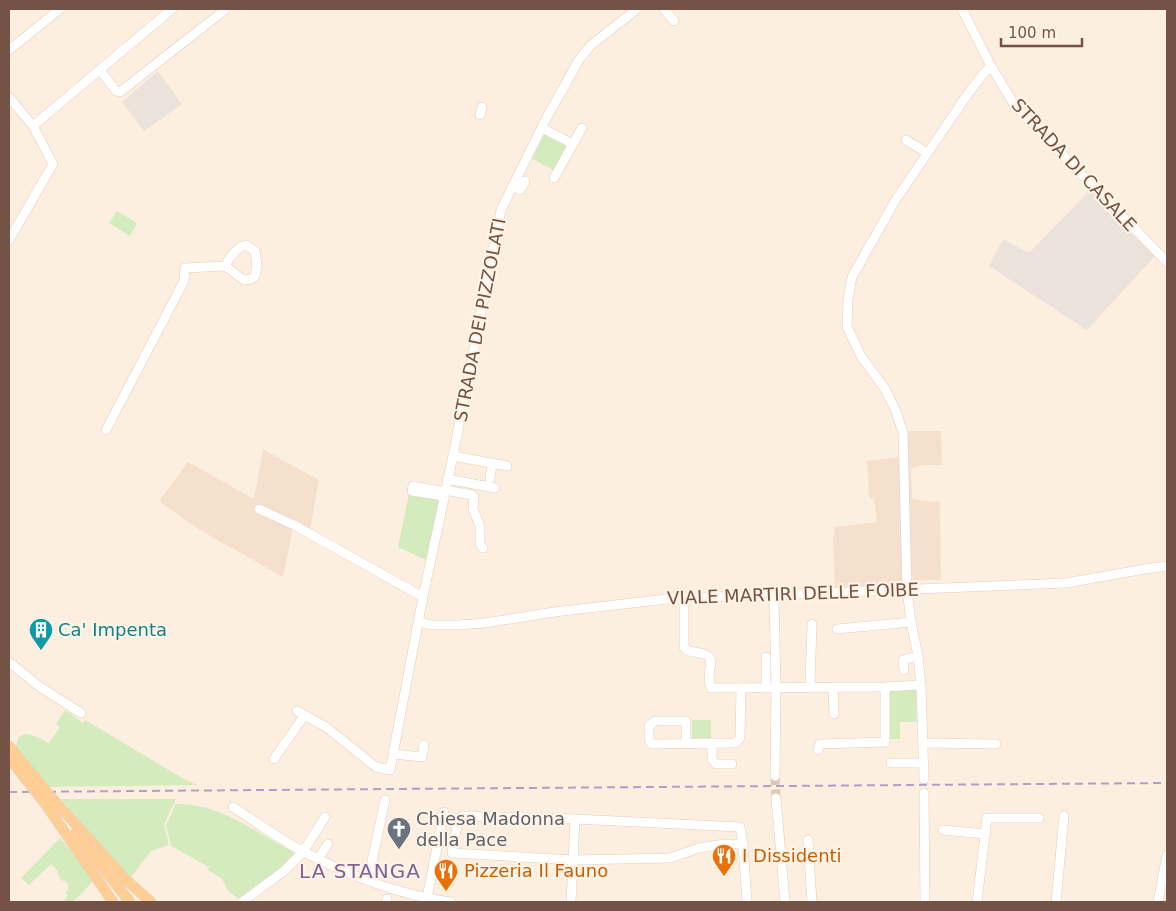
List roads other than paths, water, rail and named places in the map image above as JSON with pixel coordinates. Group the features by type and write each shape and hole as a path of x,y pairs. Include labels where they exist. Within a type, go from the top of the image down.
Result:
{"main road":[{"path":"9,746 12,756 48,800 125,879 151,902"},
{"path":"48,800 74,845 113,902"},
{"path":"80,834 129,902 133,900 143,902"}],"street":[{"path":"9,50 60,9"},
{"path":"33,126 172,9"},
{"path":"100,70 116,91 120,92 226,9"},
{"name":"STRADA DEI PIZZOLATI","path":"274,759 300,714 326,727 376,767 390,770 501,210 576,65 591,45 637,9"},
{"path":"664,9 674,21"},
{"name":"STRADA DI CASALE","path":"962,9 991,66 1015,106 1167,262"},
{"path":"924,779 921,685 908,590 903,434 896,411 852,339 847,327 846,313 852,277 895,201 978,80 991,66"},
{"path":"9,97 33,126 52,161"},
{"path":"542,128 573,144"},
{"path":"554,178 582,128"},
{"path":"906,140 927,153"},
{"path":"9,228 52,161"},
{"path":"9,240 52,161"},
{"path":"513,186 520,190 525,181"},
{"path":"106,430 184,281 185,268 226,266"},
{"path":"453,456 507,466"},
{"path":"490,479 492,464"},
{"path":"448,480 495,488"},
{"path":"413,486 412,491 472,495 474,497 473,509 480,526 480,544 483,548"},
{"path":"260,509 293,522 423,596"},
{"name":"VIALE MARTIRI DELLE FOIBE","path":"419,622 440,625 476,624 642,600 1066,583 1167,566"},
{"path":"774,594 775,776"},
{"path":"684,598 684,647 688,651 708,655 711,662 709,681 711,688 921,685"},
{"path":"837,629 911,622"},
{"path":"810,686 812,624"},
{"path":"904,670 903,660 918,656"},
{"path":"766,657 766,688"},
{"path":"9,662 40,687 81,713"},
{"path":"833,687 834,714"},
{"path":"818,750 820,744 886,742 885,687"},
{"path":"686,743 686,721 655,721 649,726 649,740 652,744 736,743 739,740 741,688"},
{"path":"712,743 712,758 716,764 732,764"},
{"path":"923,743 996,744"},
{"path":"394,754 422,756 424,746"},
{"path":"891,763 923,763"},
{"path":"924,793 925,902"},
{"path":"776,798 785,902"},
{"path":"368,880 385,800"},
{"path":"233,807 303,852 357,878 368,880 387,895 403,892 445,902"},
{"path":"427,898 444,812"},
{"path":"743,844 724,844 699,848 670,858 572,860 452,853 458,820 462,816 740,827 743,844 747,902"},
{"path":"1056,902 1064,816"},
{"path":"242,902 284,871 303,852 325,817"},
{"path":"977,902 987,818 1039,818"},
{"path":"571,902 574,819"},
{"path":"943,830 985,834"},
{"path":"808,840 812,902"},
{"path":"318,859 328,844"},
{"path":"1158,902 1167,855"},
{"path":"780,902 784,891"},
{"path":"401,902 403,892"}],"tunnel":[{"path":"775,776 776,798"}],"railway":[{"path":"9,792 1167,783"}],"place":[{"name":"Ca' Impenta","path":"41,651"},
{"name":"Chiesa Madonna della Pace","path":"399,850"},
{"name":"I Dissidenti","path":"724,877"},
{"name":"Pizzeria Il Fauno","path":"446,892"}],"district":[{"name":"LA STANGA","path":"360,871"}]}
